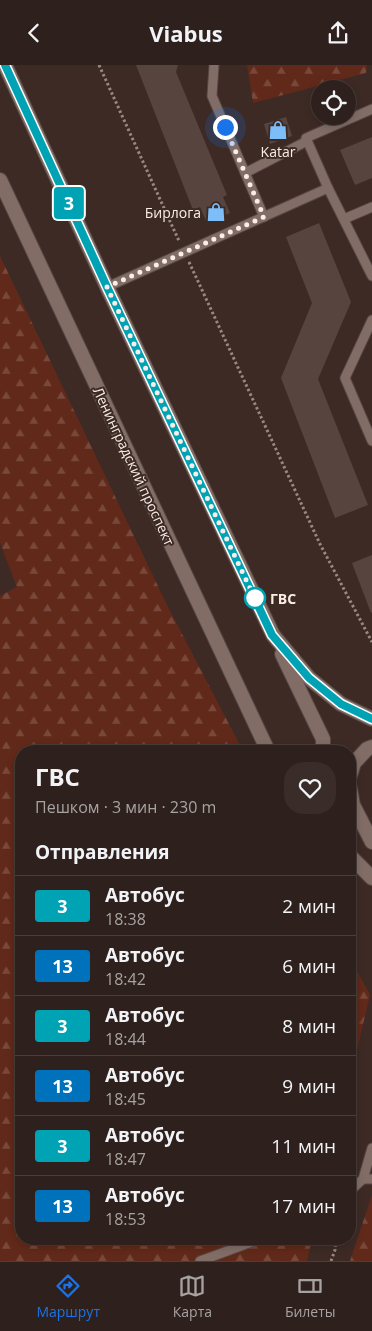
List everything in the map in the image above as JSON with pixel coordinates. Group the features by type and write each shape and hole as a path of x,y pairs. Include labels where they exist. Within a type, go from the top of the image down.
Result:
{"main road":[{"path":"5,65 107,287 323,739 323,745"},
{"name":"Ленинградский проспект","path":"0,180 265,745"},
{"path":"272,635 309,678 341,704 372,719"},
{"path":"356,761 367,749 372,747"},
{"path":"356,811 372,842"},
{"path":"356,863 372,878"}],"lane":[{"path":"214,65 212,96 264,217"},
{"path":"245,173 307,141 306,138 372,109"},
{"path":"307,141 372,276"},
{"path":"107,287 328,188"},
{"path":"344,219 372,207"},
{"path":"372,320 345,378 372,441"},
{"path":"356,1187 368,1179 372,1148"},
{"path":"200,1261 244,1245"}],"path":[{"path":"99,65 257,411 320,544 372,642"},
{"path":"331,1261 335,1245"}],"green space":[{"path":"247,65 367,65 366,73 340,80 311,80 311,88 253,103"},
{"path":"0,256 167,605 240,745 15,745 15,1245 311,1245 307,1261 0,1261 0,596 17,587 0,543"},
{"path":"356,969 370,995 356,1054"},
{"path":"372,1195 372,1261 350,1261"}],"building":[{"path":"136,65 178,65 176,72 227,195 223,197 230,213 207,223 200,207 193,210"},
{"name":"Katar","path":"286,117 292,136 270,144 264,124"},
{"path":"372,137 372,178 355,185 340,150"},
{"path":"319,223 351,302 318,379 368,505 335,518 281,378 312,303 286,237"},
{"path":"372,555 372,612 371,613 352,563"}],"bus line":[{"name":"3","path":"5,65 107,287 272,635 309,678 341,704 372,719"}],"place":[{"name":"Katar","path":"278,130"},
{"name":"Бирлога","path":"216,212"},
{"name":"ГВС","path":"255,598"}],"route":[{"path":"225,127 264,217 107,287 258,605 255,598"}]}
